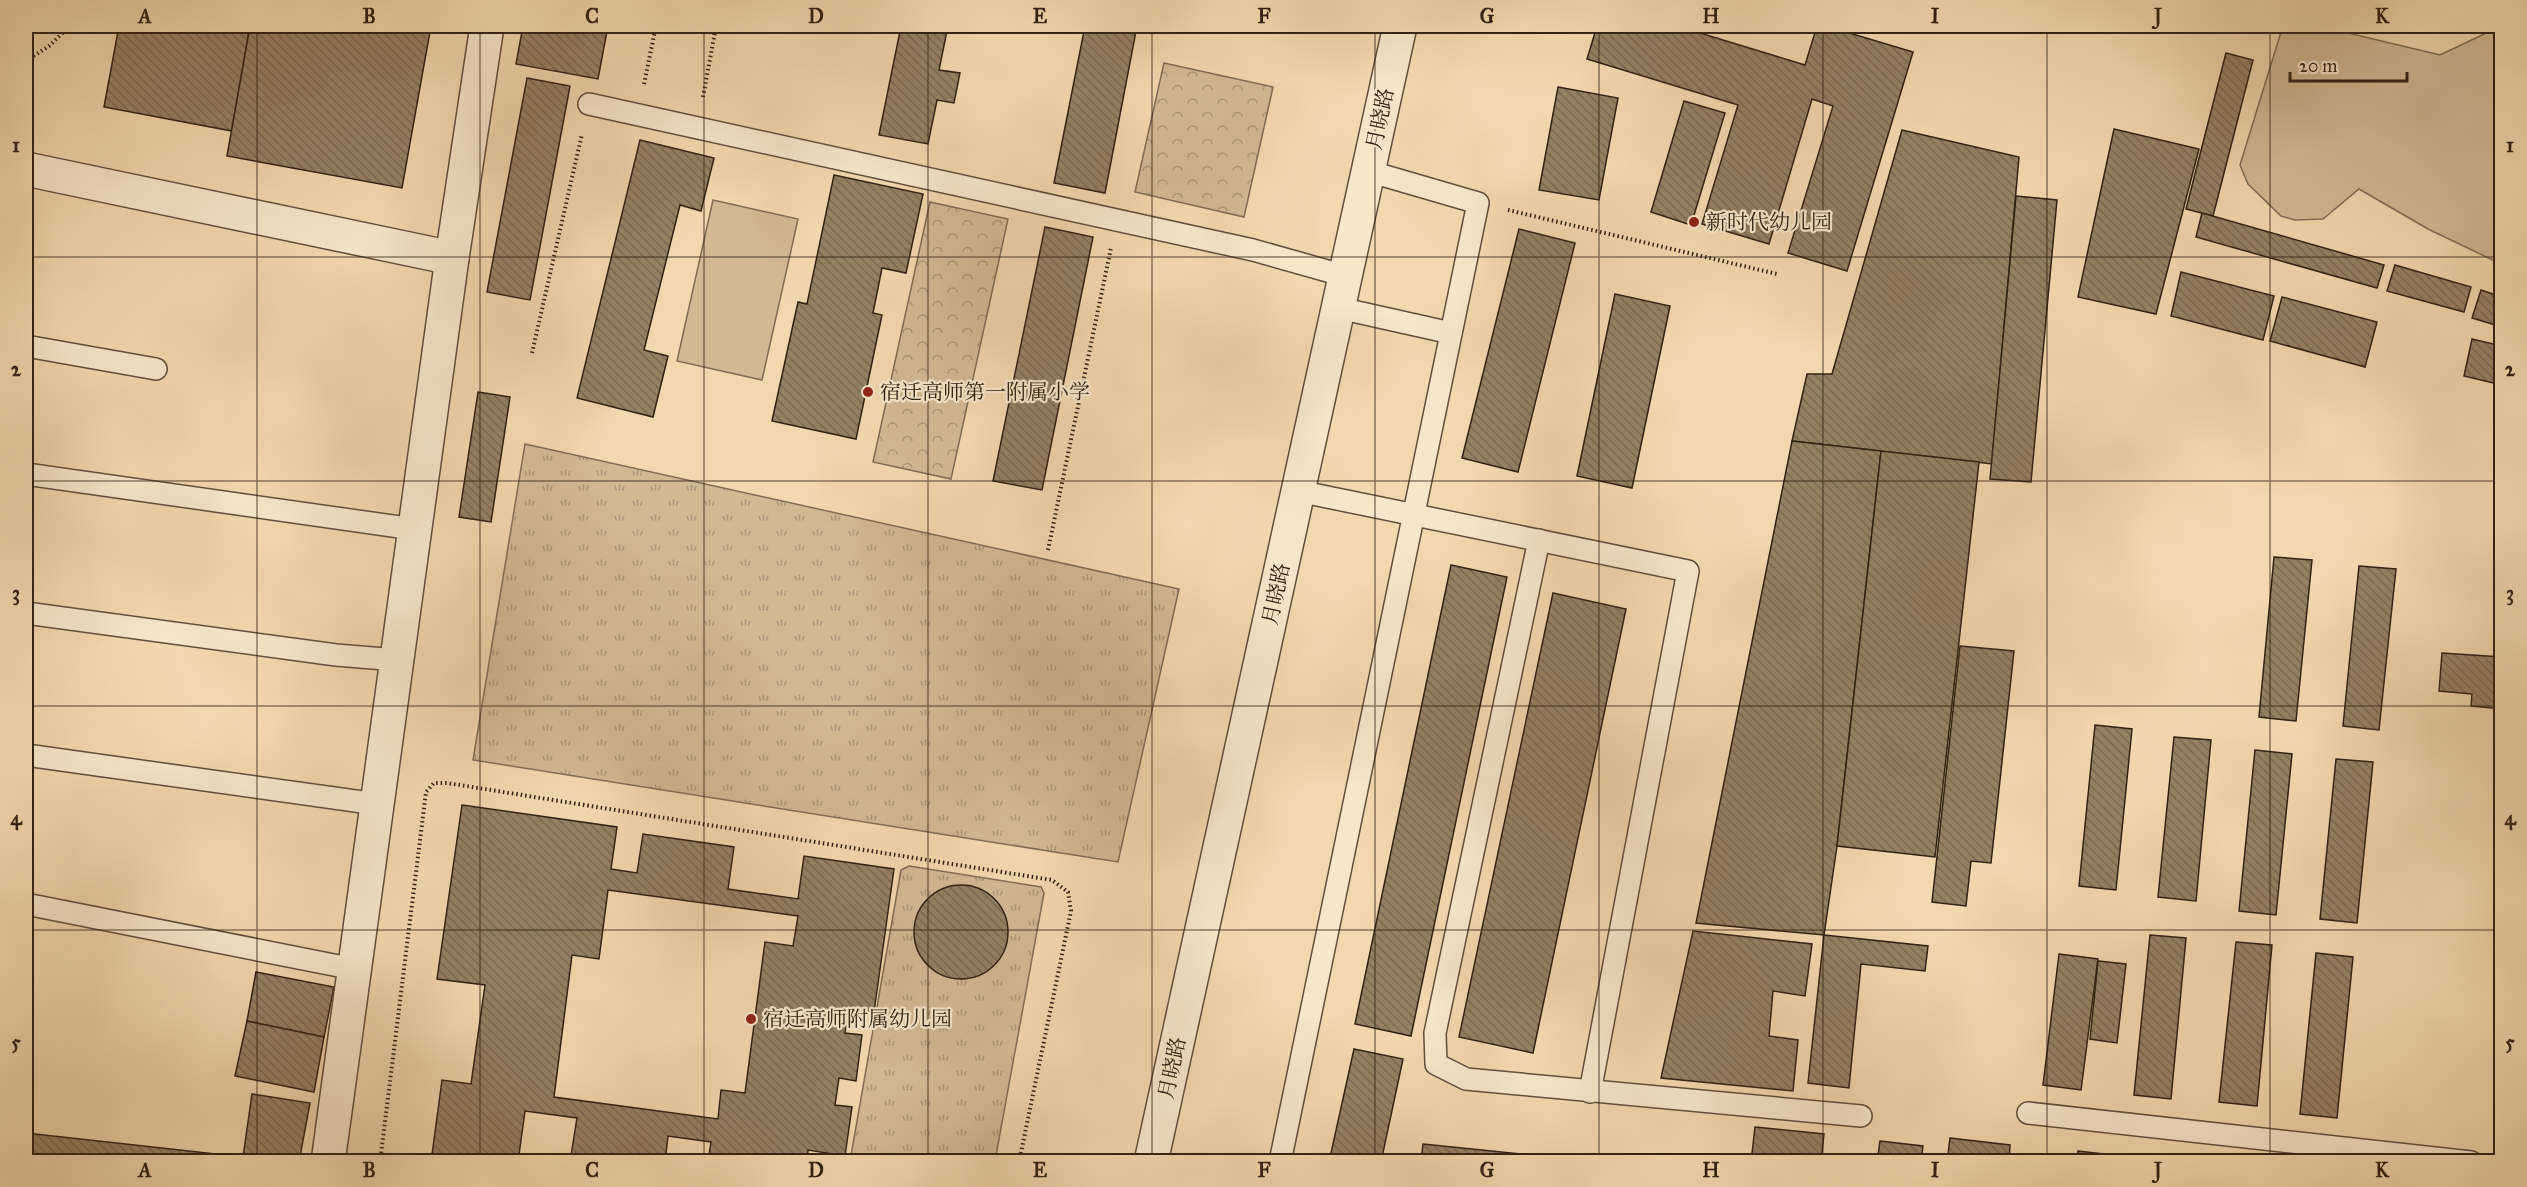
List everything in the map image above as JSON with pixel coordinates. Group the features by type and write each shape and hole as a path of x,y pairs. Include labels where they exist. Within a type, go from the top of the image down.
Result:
{"street":[{"path":"328,1161 414,529 487,26"},
{"name":"月晓路","path":"1151,1161 1400,26"},
{"path":"26,169 452,258"}],"lane":[{"path":"589,104 1253,250 1346,276"},
{"path":"1280,1161 1478,203 1368,171"},
{"path":"1339,308 1451,333"},
{"path":"26,346 156,369"},
{"path":"26,474 414,529"},
{"path":"1298,491 1688,571 1590,1092"},
{"path":"1539,540 1435,1033 1436,1064 1466,1079 1861,1116"},
{"path":"26,613 336,655 397,660"},
{"path":"26,755 377,804"},
{"path":"26,904 354,969"},
{"path":"2028,1113 2472,1161"}],"path":[{"path":"26,61 49,46 70,26"},
{"path":"638,114 656,26"},
{"path":"697,128 716,26"},
{"path":"532,353 589,104"},
{"path":"1478,203 1777,274"},
{"path":"1048,550 1118,220"},
{"path":"380,1161 426,792 434,783 447,783 1052,880 1068,892 1071,911 1019,1161"}],"green space":[{"path":"2287,26 2319,26 2440,55 2501,26 2501,264 2428,229 2359,189 2323,219 2295,220 2281,216 2248,184 2240,165 2281,32"},
{"path":"1164,63 1273,87 1244,217 1135,192"},
{"path":"713,200 798,219 762,380 677,361"},
{"path":"930,202 1008,219 951,479 873,462"},
{"path":"525,444 1179,589 1118,862 473,760"},
{"path":"909,866 1041,887 1044,893 995,1161 850,1161 901,870"}],"building":[{"path":"119,26 250,26 232,131 104,107"},
{"path":"250,26 431,26 402,188 227,156"},
{"path":"523,26 608,26 598,79 516,64"},
{"path":"901,26 948,26 939,70 960,73 954,103 937,100 928,144 879,135"},
{"path":"1085,26 1137,26 1105,193 1054,183"},
{"path":"1597,26 1677,26 1805,65 1817,26 1826,26 1913,52 1847,271 1788,253 1833,106 1812,99 1769,244 1702,224 1738,105 1587,59"},
{"path":"2226,53 2253,60 2213,216 2186,209"},
{"path":"527,78 570,86 530,300 487,292"},
{"path":"1558,87 1618,98 1599,200 1539,190"},
{"path":"1684,101 1725,113 1691,225 1651,212"},
{"path":"2114,129 2199,149 2156,314 2078,297"},
{"path":"1902,130 2019,157 1992,464 1792,441 1807,374 1832,374"},
{"path":"640,140 714,158 701,211 680,205 644,350 668,356 653,417 577,398"},
{"path":"834,175 923,194 906,273 882,268 873,313 882,315 856,439 772,421 798,302 807,304"},
{"path":"2016,196 2057,200 2031,482 1990,479"},
{"path":"2202,213 2384,265 2377,288 2196,237"},
{"path":"1045,227 1093,237 1042,490 993,481"},
{"path":"1519,229 1575,243 1518,472 1462,458"},
{"path":"2395,265 2471,287 2464,312 2387,291"},
{"path":"2181,272 2274,296 2263,340 2171,316"},
{"path":"2481,290 2502,297 2502,327 2472,318"},
{"path":"1615,294 1670,306 1632,488 1577,476"},
{"path":"2282,297 2377,322 2365,367 2270,341"},
{"path":"2472,339 2502,346 2502,385 2464,376"},
{"path":"478,392 510,397 491,522 459,517"},
{"path":"1792,441 1881,451 1837,846 1824,935 1696,923"},
{"path":"1881,451 1979,462 1935,857 1837,846"},
{"path":"2274,557 2312,560 2296,721 2259,717"},
{"path":"1451,565 1507,577 1411,1036 1355,1024"},
{"path":"2359,566 2396,569 2379,730 2343,726"},
{"path":"1553,593 1626,609 1533,1053 1459,1037"},
{"path":"1960,646 2014,651 1991,863 1971,861 1966,906 1932,902"},
{"path":"2442,653 2502,657 2502,709 2471,706 2472,694 2439,691"},
{"path":"2095,725 2132,729 2116,890 2079,886"},
{"path":"2174,737 2211,740 2196,901 2158,897"},
{"path":"2255,750 2292,754 2276,915 2239,911"},
{"path":"2336,759 2373,762 2357,923 2320,919"},
{"path":"462,805 617,827 611,869 637,873 643,834 734,847 728,889 798,899 804,856 894,869 874,1012 849,1008 845,1033 862,1035 856,1081 839,1078 835,1105 852,1107 845,1156 808,1150 807,1162 708,1162 711,1142 668,1136 665,1162 570,1162 577,1118 525,1111 518,1162 431,1162 442,1080 471,1084 485,985 437,979","holes":["608,890 798,916 793,946 765,942 745,1093 721,1090 718,1119 554,1097 572,955 599,959"]},
{"path":"2499,857 2502,857 2502,893 2495,892"},
{"path":"961,885 979,889 994,899 1004,914 1008,932 1004,950 994,965 979,975 961,979 943,975 928,965 918,950 914,932 918,914 928,899 943,889"},
{"path":"1693,931 1812,944 1805,996 1773,991 1769,1036 1798,1040 1793,1091 1661,1078"},
{"path":"1824,935 1928,946 1925,971 1861,964 1849,1088 1808,1083"},
{"path":"2150,935 2186,938 2171,1099 2134,1095"},
{"path":"2236,942 2272,945 2257,1106 2219,1102"},
{"path":"2316,953 2353,957 2337,1118 2300,1114"},
{"path":"2059,954 2098,959 2081,1090 2043,1085"},
{"path":"2098,961 2126,964 2117,1043 2090,1039"},
{"path":"256,972 334,987 324,1037 247,1021"},
{"path":"247,1021 324,1037 314,1092 235,1076"},
{"path":"1354,1049 1403,1059 1381,1162 1329,1162"},
{"path":"252,1094 310,1103 299,1162 243,1157"},
{"path":"1755,1127 1824,1134 1821,1162 1751,1162"},
{"path":"26,1133 243,1157 282,1162 26,1162"},
{"path":"1950,1138 2010,1145 2009,1162 1947,1162"},
{"path":"1880,1141 1923,1146 1921,1162 1877,1162"},
{"path":"1423,1144 1601,1162 1421,1162"},
{"path":"2078,1151 2112,1155 2111,1162 2077,1162"},
{"path":"2119,1154 2154,1159 2153,1162 2118,1162"}],"place":[{"name":"新时代幼儿园","path":"1694,222"},
{"name":"宿迁高师第一附属小学","path":"868,392"},
{"name":"宿迁高师附属幼儿园","path":"751,1019"}]}
